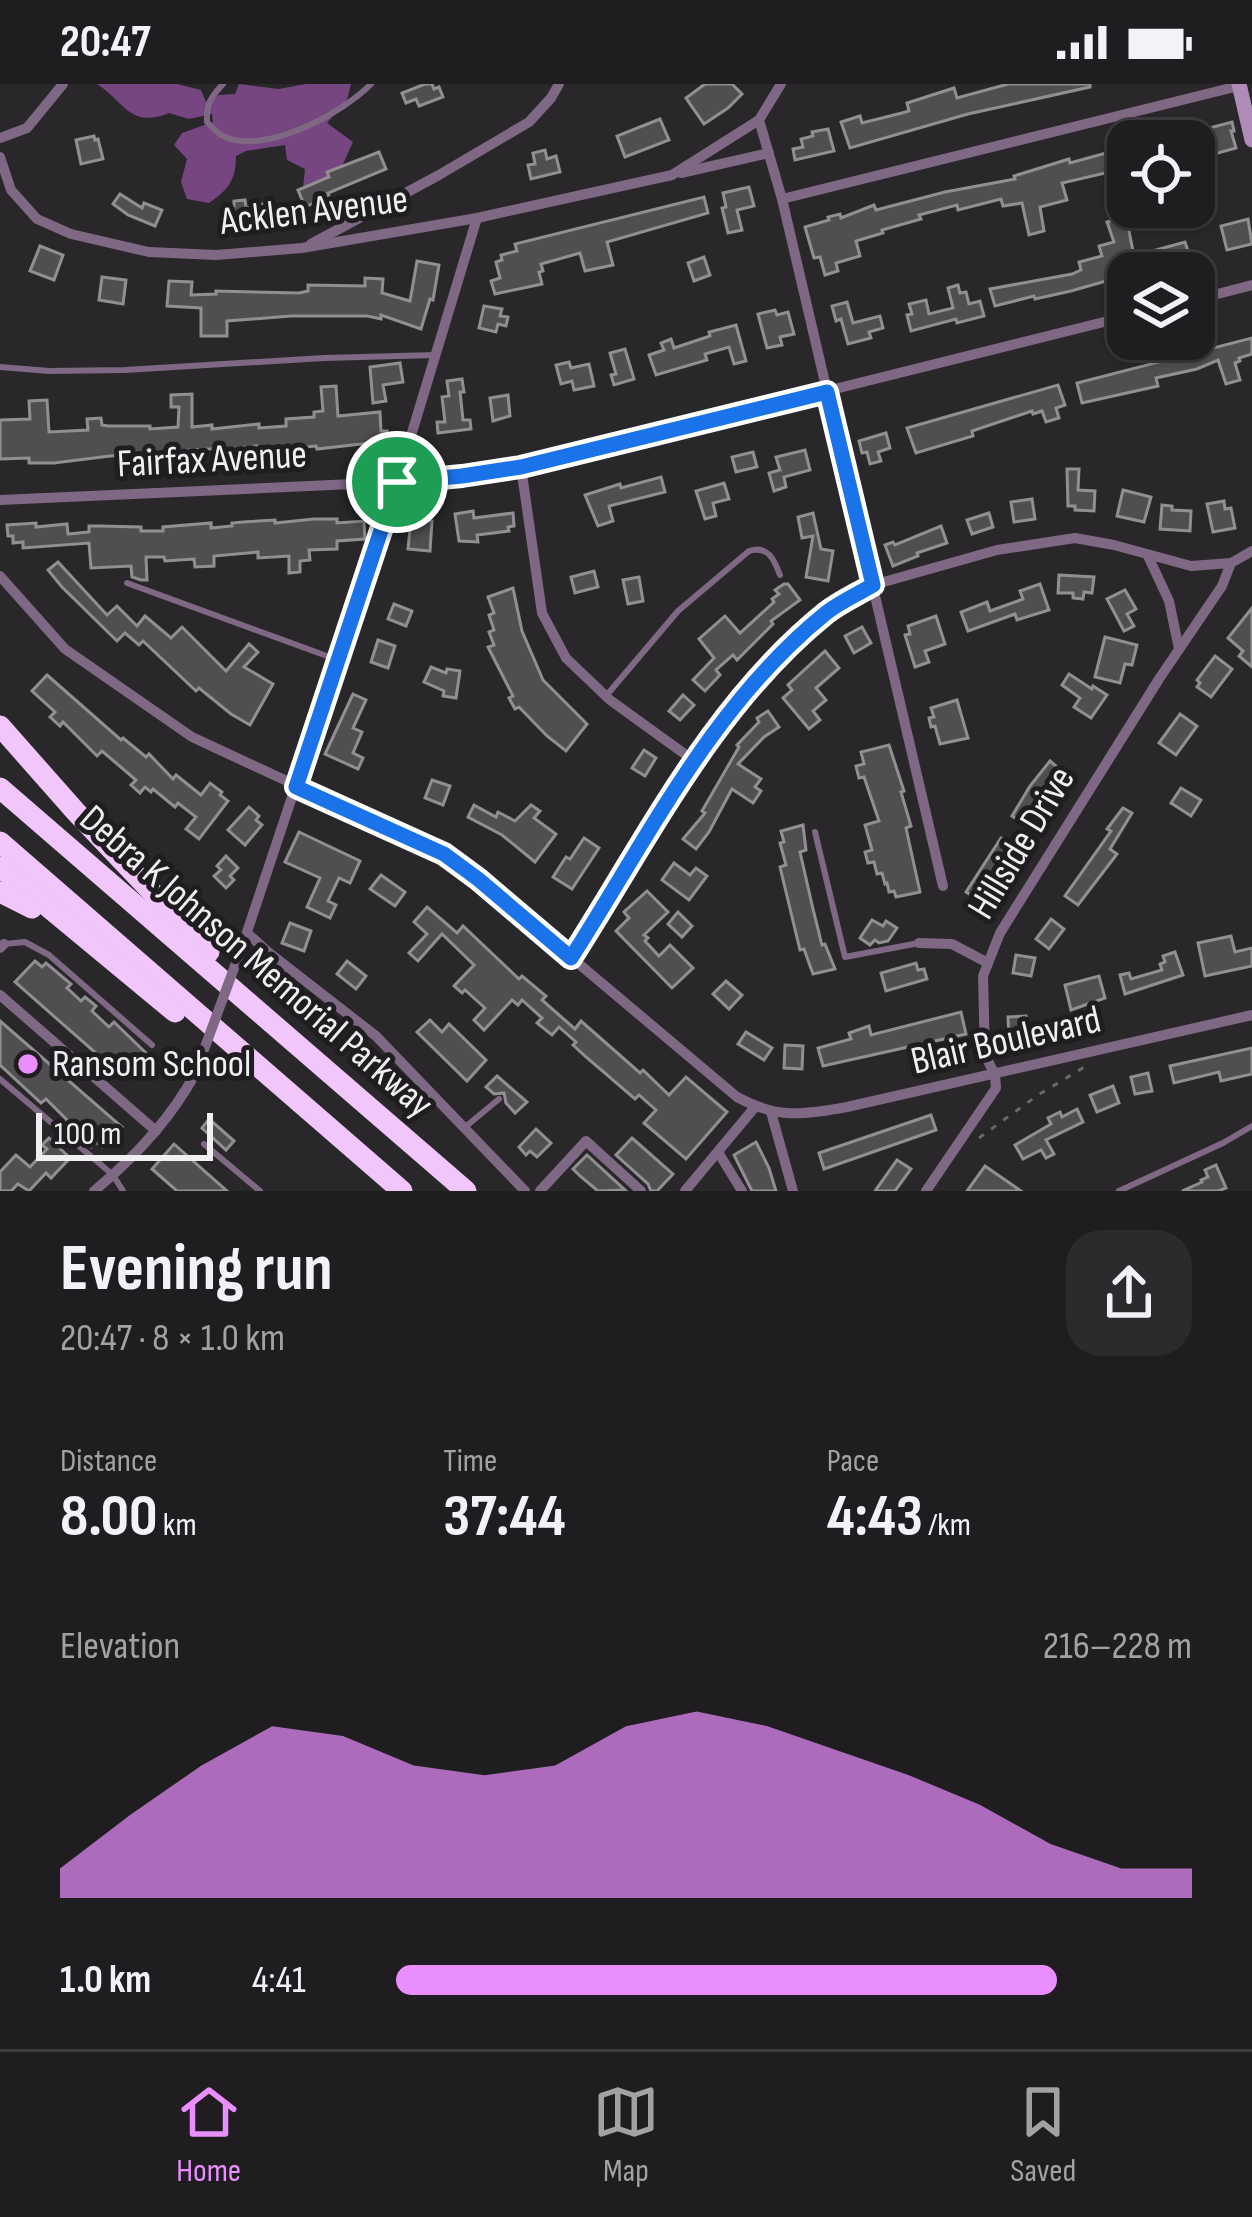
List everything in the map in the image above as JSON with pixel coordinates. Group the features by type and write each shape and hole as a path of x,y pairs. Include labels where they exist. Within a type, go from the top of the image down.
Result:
{"highway":[{"path":"0,726 292,1040"},
{"name":"Debra K Johnson Memorial Parkway","path":"0,788 466,1191"},
{"name":"Debra K Johnson Memorial Parkway","path":"0,842 398,1191"},
{"path":"0,867 398,1191"},
{"path":"0,892 84,938"}],"main road":[{"path":"1239,85 1252,140"}],"street":[{"path":"0,138 27,128 63,84"},
{"path":"302,248 529,122 559,84"},
{"path":"781,84 759,120 782,199 944,886"},
{"path":"782,199 1239,85"},
{"name":"Acklen Avenue","path":"672,176 759,120"},
{"name":"Acklen Avenue","path":"0,157 11,190 37,219 71,234 148,252 216,255 302,248 477,218 769,153"},
{"path":"94,1191 156,1131 196,1074 397,482 477,218"},
{"path":"1215,294 1252,285"},
{"name":"Fairfax Avenue","path":"0,500 397,482 521,467 1107,321"},
{"path":"521,467 542,614 566,658 606,696 693,760"},
{"path":"571,958 693,760 761,672 829,610 873,585 998,550 1075,538 1191,566 1231,563 1252,551"},
{"path":"1147,555 1169,601 1179,649"},
{"name":"Hillside Drive","path":"995,1075 985,1055 983,976 1000,932 1222,586 1231,563"},
{"name":"Blair Boulevard","path":"0,576 65,649 192,737 444,854 736,1097 755,1107 812,1114 1252,1015"},
{"path":"245,938 376,1036 526,1191"},
{"path":"919,943 952,944 988,964"},
{"path":"0,994 156,1131"},
{"path":"926,1191 996,1088 995,1075"},
{"path":"685,1191 755,1107"},
{"path":"772,1112 793,1191"},
{"path":"540,1191 586,1141 641,1191"},
{"path":"718,1153 742,1191"}],"lane":[{"path":"223,84 211,96 207,122 220,135 254,141 294,132 328,116 371,84"},
{"path":"0,367 124,370 436,355"},
{"path":"606,696 678,611 748,551 766,551 780,575"},
{"path":"127,583 338,660"},
{"path":"815,832 845,957 919,943"},
{"path":"2,946 25,942 49,955 152,1045"},
{"path":"0,1079 113,1175 123,1191"},
{"path":"464,1128 499,1099"},
{"path":"1119,1191 1252,1126"},
{"path":"204,1144 260,1191"}],"path":[{"path":"980,1138 1086,1066"}],"shaded area":[{"path":"97,84 177,84 201,90 206,102 235,94 239,84 279,89 351,84 347,100 327,123 353,142 339,173 303,188 305,169 287,160 285,145 236,156 230,184 209,203 187,199 181,182 187,159 174,145 182,133 213,122 212,114 189,119 169,113 136,116"}],"building":[{"path":"425,84 439,87 443,97 419,106 416,99 406,103 402,93"},
{"path":"705,84 732,84 742,94 704,124 686,98"},
{"path":"1008,84 1090,87 968,114 850,148 841,122 860,116 862,123 909,111 907,103 954,88 957,98"},
{"path":"660,119 669,140 625,157 617,136"},
{"path":"1232,122 1236,148 1215,154 1215,126"},
{"path":"828,129 834,151 795,160 793,149 803,147 801,139"},
{"path":"94,136 103,159 81,164 76,140"},
{"path":"545,150 547,159 556,156 560,172 531,179 528,165 535,164 533,153"},
{"path":"379,152 386,169 305,207 298,190 329,177 327,172"},
{"path":"1107,153 1107,173 1062,183 1067,200 1040,207 1044,231 1029,235 1022,203 1003,206 1001,199 919,215 921,219 856,241 860,256 836,263 838,271 825,275 820,257 814,258 805,227 828,217 1015,179 1069,159 1070,163"},
{"path":"749,187 754,206 737,210 742,230 728,233 723,193"},
{"path":"120,194 142,208 144,203 162,210 155,226 113,204"},
{"path":"704,197 708,213 607,242 613,265 585,271 580,253 541,264 542,284 495,294 491,281 500,278 496,262 502,260 501,255 517,251 515,244"},
{"path":"245,200 246,208 271,202 275,222 254,227 253,222 225,225 223,207"},
{"path":"1248,219 1252,244 1227,250 1221,226"},
{"path":"1109,228 1128,228 1133,252 1107,252 1107,281 995,306 990,289 1072,274 1081,270 1079,262 1102,256 1099,246 1114,242"},
{"path":"1185,242 1188,252 1149,252"},
{"path":"40,246 63,255 54,280 30,271"},
{"path":"704,257 710,275 694,281 688,263"},
{"path":"417,261 439,265 433,300 421,329 381,315 381,319 291,316 227,321 227,336 201,336 201,308 167,306 169,281 192,282 191,295 299,293 308,291 308,285 365,286 365,278 383,279 382,293 410,301"},
{"path":"102,277 126,280 123,304 99,300"},
{"path":"958,285 969,304 980,301 984,316 911,331 909,304 926,300 929,314 953,308 948,288"},
{"path":"847,302 853,323 880,316 883,328 869,332 871,338 848,344 832,306"},
{"path":"484,306 502,309 500,316 508,317 506,326 498,324 496,332 479,328"},
{"path":"775,310 777,315 788,312 794,334 780,337 782,345 767,348 758,314"},
{"path":"736,325 746,361 734,364 729,347 705,354 707,360 656,375 649,355 664,350 661,343 671,339 674,348"},
{"path":"1252,338 1252,354 1235,363 1240,380 1226,384 1218,360 1156,378 1158,386 1082,403 1077,383 1166,360 1215,360 1215,348"},
{"path":"625,349 634,379 614,385 610,353"},
{"path":"569,362 571,368 589,364 594,386 574,390 572,381 561,384 556,365"},
{"path":"400,363 403,382 383,385 386,401 373,403 370,367"},
{"path":"462,379 463,420 470,420 471,429 438,433 437,422 445,422 442,397 449,396 447,381"},
{"path":"1058,385 1065,405 1056,408 1059,418 1046,422 1042,411 1032,411 916,453 907,428"},
{"path":"336,386 338,416 380,412 381,431 387,431 388,441 317,449 257,451 257,446 224,453 224,448 177,451 54,463 0,459 0,420 30,419 29,401 47,400 49,432 88,430 87,419 101,418 102,425 108,426 178,427 179,407 171,407 171,395 192,394 192,427 259,424 259,428 314,417 314,412 323,411 321,387"},
{"path":"508,395 510,416 493,421 490,398"},
{"path":"886,433 890,448 878,452 881,461 870,464 859,441"},
{"path":"805,450 810,470 784,477 786,487 774,491 769,473 780,470 776,457"},
{"path":"753,452 757,467 736,472 732,457"},
{"path":"1067,469 1079,469 1078,490 1095,491 1094,511 1068,506"},
{"path":"661,477 665,492 609,506 613,521 598,526 585,495"},
{"path":"724,483 729,499 713,503 716,516 705,519 696,491"},
{"path":"1123,490 1151,497 1144,522 1117,516"},
{"path":"1032,499 1035,519 1014,522 1011,502"},
{"path":"1224,501 1225,509 1231,508 1235,528 1213,532 1207,504"},
{"path":"1162,505 1191,511 1190,531 1160,529"},
{"path":"473,511 474,518 513,513 514,526 509,531 477,535 478,542 459,541 455,514"},
{"path":"813,513 821,549 833,551 828,581 806,577 813,536 802,538 798,517"},
{"path":"989,513 993,527 972,534 967,520"},
{"path":"314,519 364,521 365,539 337,541 337,549 309,550 310,560 300,561 300,572 289,573 289,556 258,558 258,552 214,556 214,566 195,567 194,559 146,557 147,580 132,577 131,566 91,568 89,543 23,548 23,542 13,543 13,536 8,536 7,525 67,524 68,534 89,532 89,526 163,531 163,527 211,523 211,528"},
{"path":"411,519 432,521 430,551 408,549"},
{"path":"941,526 947,543 893,566 885,545"},
{"path":"58,562 107,615 117,606 137,626 145,616 171,638 182,627 226,671 249,644 258,652 244,667 273,684 250,725 199,688 196,691 143,641 139,645 125,633 117,641 48,570"},
{"path":"594,571 598,587 575,593 571,577"},
{"path":"1059,575 1094,577 1092,593 1084,592 1083,599 1058,593"},
{"path":"639,577 643,601 628,604 623,580"},
{"path":"784,584 800,600 771,621 737,660 733,655 716,670 720,675 705,691 693,680 714,658 699,639 725,616 740,633 774,602 779,594 775,590"},
{"path":"1040,584 1049,610 1017,620 1015,614 968,631 961,612 987,602 990,611 1023,599 1020,591"},
{"path":"513,588 522,631 543,680 587,724 566,751 519,707 515,709 488,647 494,645 489,615 494,613 488,597"},
{"path":"1125,590 1136,609 1127,614 1134,626 1124,631 1107,599"},
{"path":"394,604 412,611 406,626 388,619"},
{"path":"1252,608 1252,667 1228,638"},
{"path":"936,616 945,644 925,651 929,662 915,667 905,635 910,634 908,626"},
{"path":"862,627 871,643 854,653 845,636"},
{"path":"1105,637 1137,645 1132,665 1125,664 1120,683 1095,677"},
{"path":"378,640 395,646 388,668 371,662"},
{"path":"825,651 839,668 816,688 826,700 813,711 820,720 809,729 783,698 792,690 788,685"},
{"path":"1215,656 1232,669 1211,697 1197,687 1197,680"},
{"path":"431,667 446,673 447,669 460,671 456,698 443,696 444,691 424,682"},
{"path":"1069,674 1107,695 1091,718 1074,707 1080,698 1062,685"},
{"path":"47,675 121,740 146,757 149,754 173,779 176,775 201,795 210,783 222,792 228,801 199,839 186,829 196,817 153,789 145,787 140,793 131,785 136,780 102,751 97,756 63,722 60,726 50,717 55,712 32,691"},
{"path":"353,694 366,700 353,728 362,732 353,753 363,758 358,769 325,754"},
{"path":"683,695 694,705 680,720 669,711"},
{"path":"957,700 968,738 940,744 935,726 931,727 931,708"},
{"path":"768,711 779,727 738,764 761,779 755,787 761,791 753,803 732,789 696,849 683,839 705,813 737,745"},
{"path":"1180,714 1197,726 1176,755 1159,743"},
{"path":"889,745 904,791 911,826 906,828 920,892 896,897 882,873 877,874 874,862 868,863 865,852 872,850 865,825 879,821 856,766 864,764 861,752"},
{"path":"644,750 656,758 645,776 632,768"},
{"path":"1050,761 1062,771 1037,802 1041,804 1027,826 1012,816"},
{"path":"432,780 450,786 443,805 425,798"},
{"path":"1181,788 1201,800 1191,816 1171,803"},
{"path":"474,805 515,821 531,805 540,811 534,818 556,834 535,862 502,835 468,817"},
{"path":"249,807 262,825 245,845 228,830"},
{"path":"1123,808 1132,813 1110,849 1117,854 1078,905 1065,896"},
{"path":"803,825 806,850 800,852 822,945 835,969 813,974 804,949 800,950 780,867 786,865 781,831"},
{"path":"299,832 360,861 350,883 339,878 328,901 336,905 330,918 307,907 320,878 285,862"},
{"path":"584,838 599,848 572,889 553,877"},
{"path":"1001,838 1017,848 996,877 1002,882 984,903 966,892"},
{"path":"226,856 238,868 226,888 214,876"},
{"path":"674,863 690,875 696,868 707,876 689,900 662,880"},
{"path":"381,875 405,892 395,906 370,889"},
{"path":"647,891 668,912 644,935 645,941 659,956 670,945 693,968 672,988 616,931 629,918 624,912"},
{"path":"427,907 457,933 463,926 519,979 522,976 546,996 542,1000 575,1029 581,1021 669,1095 686,1077 727,1112 686,1159 644,1123 656,1110 639,1095 635,1099 559,1027 552,1035 537,1023 542,1018 522,1000 518,1005 512,1000 484,1030 474,1020 485,1008 454,986 474,965 442,934 418,961 409,953 427,934 414,922"},
{"path":"678,912 692,926 682,937 668,924"},
{"path":"1051,919 1064,929 1049,949 1036,939"},
{"path":"872,920 897,928 888,941 875,940 870,945 860,938"},
{"path":"290,923 311,931 304,951 282,943"},
{"path":"1231,936 1235,952 1252,948 1252,966 1205,976 1198,943"},
{"path":"1175,952 1183,975 1125,994 1120,975 1129,973 1131,979 1162,970 1163,956"},
{"path":"1016,955 1035,958 1031,976 1013,973"},
{"path":"35,961 42,967 46,963 71,984 67,988 81,1001 85,997 96,1006 92,1011 109,1027 114,1022 146,1053 123,1077 15,982"},
{"path":"347,961 366,976 356,989 337,974"},
{"path":"916,963 927,979 886,991 881,973"},
{"path":"1099,976 1105,998 1071,1010 1065,985"},
{"path":"726,981 742,995 729,1009 713,994"},
{"path":"961,1012 966,1034 823,1066 818,1048 851,1039 849,1033 869,1026 871,1035"},
{"path":"1026,1016 1028,1034 1009,1036 1008,1017"},
{"path":"430,1020 442,1032 449,1024 486,1060 467,1081 417,1032"},
{"path":"0,1021 122,1127 102,1147 96,1142 91,1147 46,1099 41,1103 0,1065"},
{"path":"746,1032 772,1048 764,1060 738,1044"},
{"path":"785,1045 803,1046 802,1069 784,1068"},
{"path":"1252,1048 1252,1074 1221,1081 1219,1072 1174,1083 1170,1066"},
{"path":"1148,1073 1152,1091 1135,1094 1131,1077"},
{"path":"497,1076 527,1102 515,1113 504,1093 494,1094 486,1087"},
{"path":"1113,1086 1119,1103 1097,1112 1090,1095"},
{"path":"1077,1109 1083,1122 1046,1140 1054,1154 1046,1158 1041,1150 1023,1159 1015,1145 1051,1124 1048,1118"},
{"path":"931,1115 936,1130 824,1169 819,1153"},
{"path":"209,1119 234,1141 226,1150 202,1128"},
{"path":"536,1129 551,1143 537,1157 519,1147"},
{"path":"49,1138 70,1158 51,1178 46,1173 29,1191 18,1184 11,1191 0,1191 0,1172 16,1155 30,1167 47,1149 42,1145"},
{"path":"632,1138 673,1174 657,1191 651,1191 616,1155"},
{"path":"756,1142 776,1191 752,1191 734,1155"},
{"path":"174,1144 227,1191 177,1191 152,1169"},
{"path":"587,1155 625,1190 598,1191 580,1176 573,1169"},
{"path":"897,1160 911,1169 895,1191 875,1191"},
{"path":"1216,1165 1226,1188 1182,1191 1202,1182 1208,1177 1205,1170"},
{"path":"985,1166 1021,1191 967,1191"}],"place":[{"name":"Ransom School","path":"28,1064"}],"route":[{"path":"827,392 873,585 829,610 761,672 693,760 571,958 444,854 296,787 397,482 521,467 827,392"}]}
